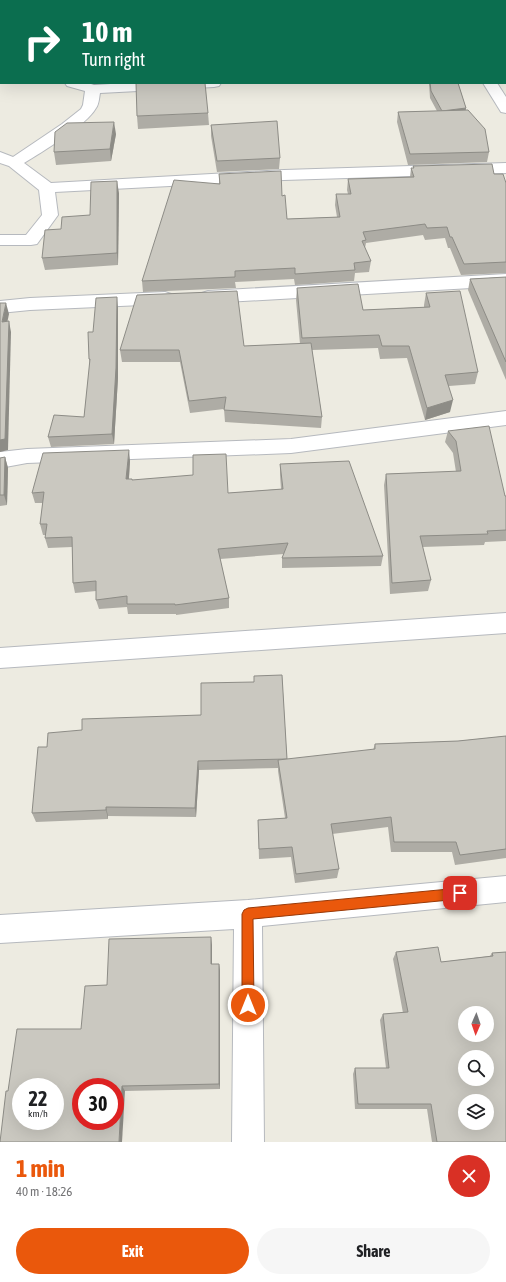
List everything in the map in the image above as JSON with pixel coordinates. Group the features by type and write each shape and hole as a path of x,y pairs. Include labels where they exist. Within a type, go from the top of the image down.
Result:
{"street":[{"path":"76,84 93,89 194,84"},
{"path":"491,84 506,109"},
{"path":"7,160 29,154 82,116 90,108 93,89"},
{"path":"7,160 47,188 284,175 506,168"},
{"path":"0,240 31,240 50,215 47,188"},
{"path":"0,307 30,304 269,294 506,280"},
{"path":"0,460 27,456 291,446 506,418"},
{"path":"0,658 506,623"},
{"path":"0,929 248,914 506,889"},
{"path":"248,914 248,1142"}],"building":[{"path":"136,84 205,84 208,113 137,116"},
{"path":"430,84 458,84 466,108 442,111 431,91"},
{"path":"468,110 485,129 489,152 410,154 398,112"},
{"path":"277,121 280,158 217,161 211,125"},
{"path":"114,122 110,149 54,152 55,132 67,123"},
{"path":"492,164 494,174 503,174 506,183 506,262 464,264 452,237 450,237 447,227 427,228 425,224 363,232 366,240 362,241 371,261 354,263 355,270 295,274 295,268 235,271 235,277 142,281 174,180 220,184 219,174 281,171 282,196 285,195 287,219 340,217 336,194 351,194 348,179 414,177 411,168 414,168 413,166"},
{"path":"117,181 117,253 42,258 45,230 61,229 62,217 90,215 91,182"},
{"path":"506,277 506,362 470,279"},
{"path":"358,284 363,310 430,307 426,293 460,291 478,372 445,375 453,400 427,408 409,346 382,346 379,335 302,338 297,288"},
{"path":"237,291 244,346 311,343 322,417 224,410 226,397 189,401 179,350 120,350 137,295"},
{"path":"117,297 116,368 112,434 48,437 54,415 84,417 90,359 88,332 93,332 96,298"},
{"path":"0,303 6,303 2,322 9,321 5,439 0,440"},
{"path":"489,426 506,496 506,530 487,531 488,534 420,536 431,580 392,583 386,474 461,471 456,441 448,431"},
{"path":"129,450 126,479 132,480 193,475 193,455 226,454 228,493 283,489 280,464 349,461 383,556 282,558 288,543 218,549 229,598 175,605 127,604 127,596 96,600 96,581 73,583 72,537 45,538 47,524 40,524 44,492 32,493 43,453"},
{"path":"5,457 4,495 0,495 0,458"},
{"path":"282,675 287,759 198,761 195,808 106,807 106,810 32,813 38,747 47,747 48,733 82,730 82,719 201,715 201,683 254,682 254,676"},
{"path":"506,736 506,849 460,855 456,842 394,842 391,817 331,824 339,869 296,874 292,847 259,849 258,820 287,818 278,760 375,749 375,744 458,741"},
{"path":"211,937 211,964 219,964 219,1084 124,1086 124,1078 72,1078 72,1130 120,1130 119,1142 0,1142 6,1091 8,1091 17,1029 81,1029 85,986 107,985 109,939"},
{"path":"438,947 441,962 493,956 492,953 506,952 506,1142 437,1142 431,1104 358,1104 355,1068 389,1068 383,1014 408,1012 396,952"}],"route":[{"path":"248,1005 248,914 460,893"}]}
